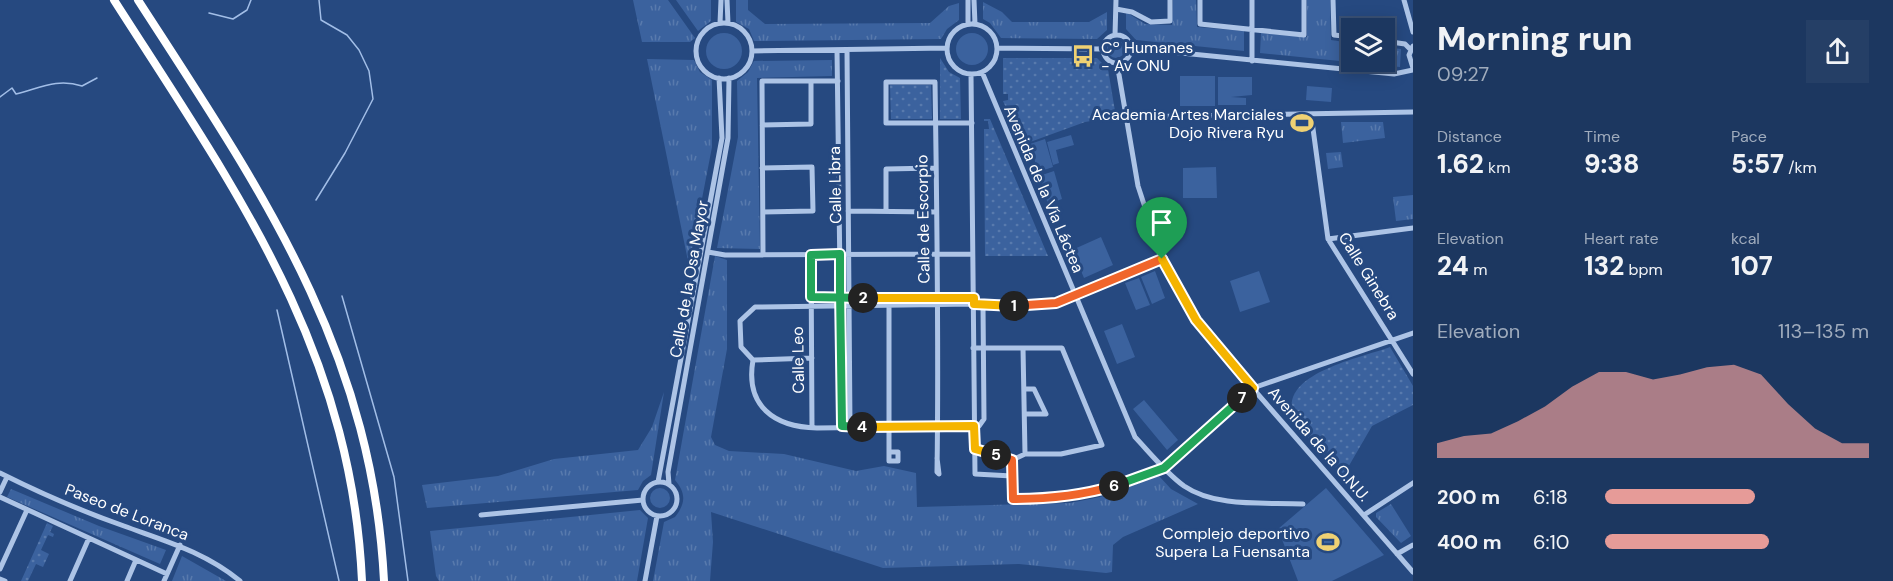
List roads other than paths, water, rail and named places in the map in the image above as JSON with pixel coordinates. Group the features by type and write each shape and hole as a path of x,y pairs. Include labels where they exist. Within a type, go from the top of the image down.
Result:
{"highway":[{"path":"114,0 220,166 296,306 324,376 346,451 358,519 362,581"},
{"path":"138,0 254,183 293,253 322,314 343,367 365,442 381,530 384,581"}],"street":[{"path":"720,23 721,0"},
{"path":"727,0 728,23"},
{"path":"968,0 968,24"},
{"path":"974,0 975,24"},
{"path":"1115,35 1116,0"},
{"path":"1116,9 1132,12 1151,22 1170,21 1170,0"},
{"path":"1200,0 1200,24 1304,35 1304,0"},
{"path":"1252,0 1252,61"},
{"path":"1333,0 1334,35 1341,36"},
{"path":"1404,0 1413,32"},
{"path":"720,23 728,23 742,30 751,43 752,51 745,69 729,78 719,78 701,67 696,52 700,38 707,29 720,23"},
{"path":"968,24 975,24 990,32 997,48 993,62 982,72 971,74 956,69 951,63 947,48 953,32 968,24"},
{"path":"1115,35 1128,40 1131,48 1127,58 1117,63 1106,57 1103,49 1107,40 1115,35"},
{"path":"1131,48 1394,75 1413,69 1410,59 1412,48 1405,44 1395,43"},
{"path":"752,51 947,48"},
{"path":"997,48 1103,49"},
{"path":"837,50 842,426"},
{"name":"Calle Libra","path":"847,50 850,427"},
{"name":"Avenida de la O.N.U.","path":"1117,63 1138,186 1162,259 1196,320 1413,572"},
{"name":"Avenida de la Vía Láctea","path":"982,72 1130,429 1164,468 1184,486 1211,498 1303,504"},
{"path":"971,74 975,474 1012,476"},
{"name":"Calle de la Osa Mayor","path":"658,482 722,138 719,78"},
{"name":"Calle de la Osa Mayor","path":"669,484 668,472 728,138 729,78"},
{"path":"763,255 762,81 838,81"},
{"path":"762,125 811,124 811,81"},
{"name":"Calle de Escorpio","path":"937,458 938,426 936,123 935,82 886,82 886,123 936,123 972,123"},
{"path":"1126,117 1413,112"},
{"name":"Calle Ginebra","path":"1311,114 1328,239 1394,340 1413,374"},
{"path":"762,168 812,167 813,200 813,211 763,212"},
{"path":"886,211 886,169 936,168"},
{"path":"848,211 936,212"},
{"path":"1328,239 1413,228"},
{"path":"708,252 725,255 972,254"},
{"name":"Calle Leo","path":"811,255 812,428"},
{"path":"811,297 974,301 983,306 1041,306 1074,296 1084,289 1162,259"},
{"path":"812,358 753,360 741,348 740,321 755,307 889,305 937,301"},
{"path":"889,305 889,461"},
{"path":"753,360 752,375 755,396 766,413 782,424 812,428 974,426 984,421 983,306"},
{"path":"1012,460 1013,499 1050,499 1109,488 1164,468 1253,388 1413,333"},
{"path":"973,348 1062,348 1102,445 1061,454 1025,454 1012,460 975,449"},
{"path":"1023,348 1025,454"},
{"path":"1024,389 1034,389 1046,414 1025,414"},
{"name":"Paseo de Loranca","path":"0,473 92,514 180,545 219,565 240,581"},
{"path":"0,492 7,477"},
{"path":"658,482 669,484 675,491 676,503 668,514 657,516 647,511 643,500 645,490 658,482"},
{"path":"1364,515 1413,483"},
{"path":"0,498 167,574"},
{"path":"481,515 643,500"},
{"path":"0,569 27,510"},
{"path":"645,581 657,516"},
{"path":"70,581 89,538"},
{"path":"164,581 180,545"},
{"path":"1397,554 1413,545"},
{"path":"127,581 136,560"},
{"path":"0,579 5,581"}],"waterway":[{"path":"209,13 233,19 247,10 251,0"},
{"path":"316,200 345,153 373,99 369,71 359,50 347,35 321,20 319,0"},
{"path":"0,97 12,88 16,94 56,83 82,86 97,78"},
{"path":"342,296 394,477 408,581"},
{"path":"277,310 339,581"}],"place":[{"name":"Cº Humanes - Av ONU","path":"1083,56"},
{"name":"Academia Artes Marciales Dojo Rivera Ryu","path":"1302,123"},
{"name":"Complejo deportivo Supera La Fuensanta","path":"1328,542"}]}
